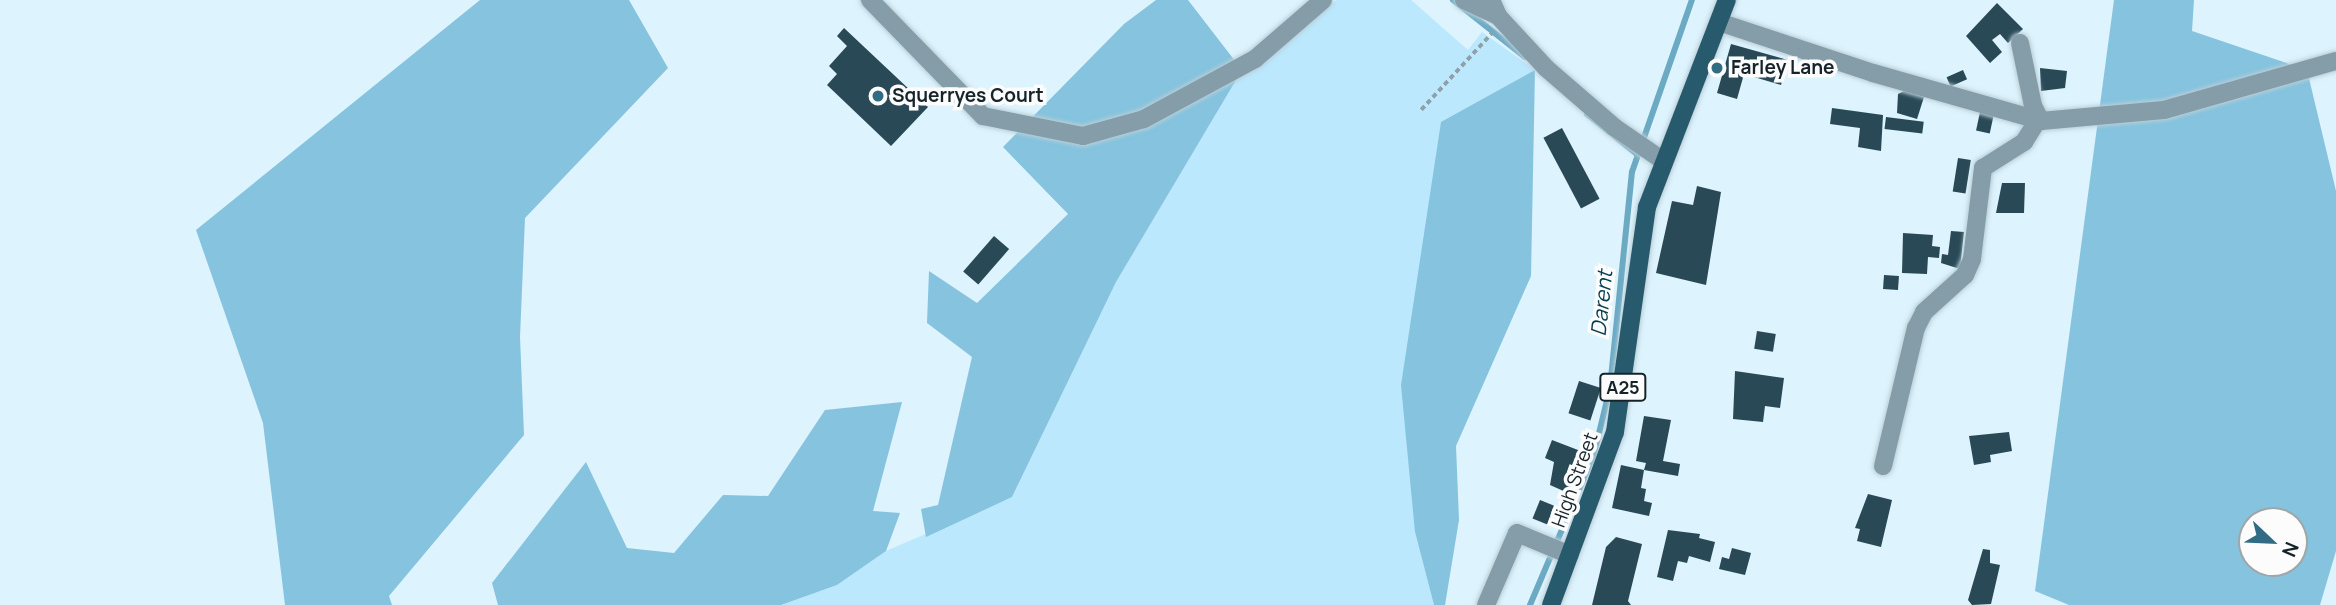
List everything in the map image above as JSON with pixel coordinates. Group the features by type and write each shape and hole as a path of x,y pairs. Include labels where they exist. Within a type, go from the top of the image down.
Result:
{"main road":[{"name":"A25","path":"1657,157 1727,0"},
{"name":"High Street","path":"1551,605 1565,553 1615,432 1636,272 1657,157"}],"street":[{"path":"870,0 983,116 1083,136 1144,119 1255,59 1324,0"},
{"path":"1464,0 1497,12 1546,68 1657,157"},
{"path":"1719,22 1872,73 2039,120 2164,110 2336,61"},
{"path":"2020,43 2027,60 2033,106 2039,120"},
{"path":"1883,466 1916,328 1924,312 1965,275 1972,259 1983,168 2024,142 2039,120"},
{"path":"1486,605 1517,533 1565,553"}],"path":[{"path":"1421,110 1497,12"}],"shaded area":[{"path":"480,0 629,0 668,68 525,218 520,337 524,435 389,596 392,605 285,605 263,423 196,230"},
{"path":"1156,0 1188,0 1242,70 1116,282 1012,497 926,537 921,509 938,505 972,357 927,323 929,271 977,303 1068,214 1003,147 1124,24"},
{"path":"1337,0 1411,0 1468,50 1482,32 1535,70 1441,123 1415,532 1434,605 781,605 837,585 886,551 1012,497 1116,282 1242,70"},
{"path":"2114,0 2194,0 2192,31 2307,70 2336,191 2336,551 2320,605 2069,605 2035,591"},
{"path":"1535,70 1531,276 1456,446 1459,520 1445,605 1434,605 1415,532 1401,385 1441,122"},
{"path":"902,402 873,511 900,513 886,551 837,585 781,605 498,605 492,583 586,462 627,548 674,553 723,495 768,496 825,410"}],"building":[{"path":"1997,3 2023,29 2008,43 2000,34 1992,40 2002,52 1990,63 1966,36"},
{"name":"Squerryes Court","path":"844,28 928,107 891,146 827,85 837,74 829,66 847,46 837,36"},
{"path":"1731,44 1788,60 1781,85 1744,74 1737,99 1717,93"},
{"path":"2040,68 2067,71 2065,88 2041,91"},
{"path":"1963,70 1967,79 1951,86 1947,77"},
{"path":"1904,91 1924,97 1917,119 1897,113 1898,94"},
{"path":"1832,108 1883,115 1881,151 1858,147 1860,128 1830,124"},
{"path":"1980,112 1994,115 1990,133 1976,131"},
{"path":"1886,117 1924,122 1922,134 1885,129"},
{"path":"1562,128 1600,199 1581,208 1543,138"},
{"path":"1958,158 1971,160 1966,194 1953,192"},
{"path":"2002,183 2025,183 2024,213 1996,213"},
{"path":"1697,186 1721,192 1706,285 1656,273 1672,201 1693,205"},
{"path":"1951,231 1964,232 1960,269 1941,263 1942,254 1948,255"},
{"path":"1903,233 1933,235 1932,246 1940,247 1939,258 1928,257 1927,274 1902,273"},
{"path":"994,236 1009,249 978,285 963,271"},
{"path":"1884,275 1899,276 1898,290 1883,289"},
{"path":"1757,331 1776,334 1773,352 1754,349"},
{"path":"1735,371 1784,378 1780,408 1765,406 1763,422 1733,419"},
{"path":"1579,381 1601,388 1590,420 1568,413"},
{"path":"1644,416 1671,420 1663,461 1680,464 1678,476 1644,470 1646,463 1636,461"},
{"path":"2009,432 2012,451 1990,455 1991,462 1974,465 1969,436"},
{"path":"1552,440 1591,455 1584,472 1577,469 1568,493 1550,485 1554,462 1545,458"},
{"path":"1621,465 1644,470 1641,488 1646,489 1644,501 1652,503 1649,516 1612,508"},
{"path":"1868,494 1892,500 1881,547 1857,541 1860,529 1855,528"},
{"path":"1540,500 1555,506 1547,525 1533,519"},
{"path":"1668,530 1700,534 1699,538 1715,542 1710,562 1689,556 1687,563 1678,561 1673,581 1657,577"},
{"path":"1616,537 1642,544 1628,601 1631,605 1592,605 1606,547"},
{"path":"1732,548 1751,553 1745,575 1719,569 1722,557 1729,559"},
{"path":"1983,549 1990,550 1990,563 2000,565 1991,604 1972,605 1968,600"}],"waterway":[{"path":"1453,0 1525,57"},
{"name":"Darent","path":"1530,605 1594,454 1610,388 1632,172 1692,0"},
{"path":"1587,114 1638,155"}],"place":[{"name":"Farley Lane","path":"1717,68"},
{"name":"Squerryes Court","path":"878,96"}]}
